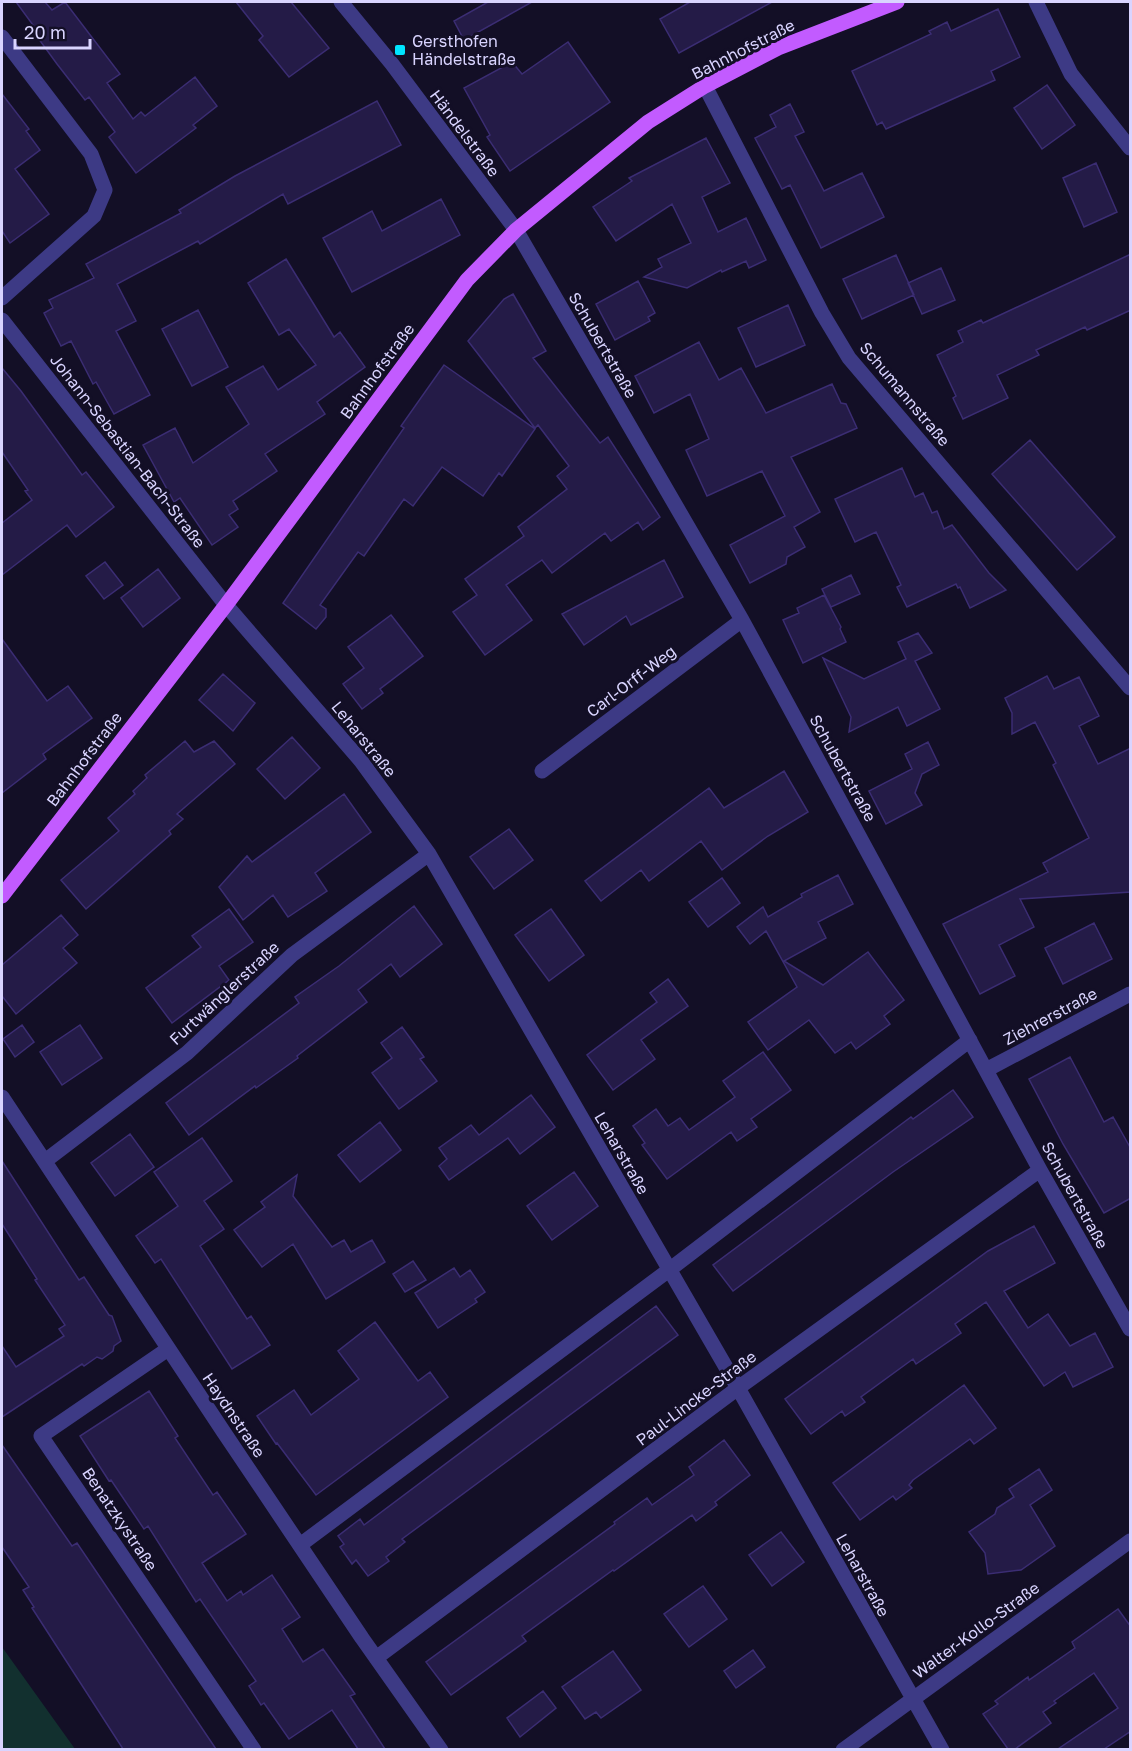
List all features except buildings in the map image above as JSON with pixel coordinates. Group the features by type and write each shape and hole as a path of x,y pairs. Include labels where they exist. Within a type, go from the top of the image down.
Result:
{"main road":[{"name":"Bahnhofstraße","path":"2,896 226,605 467,280 516,230 648,122 705,86 778,48 879,5 897,2"}],"street":[{"name":"Händelstraße","path":"341,2 392,64 516,230"},
{"path":"1036,2 1071,74 1131,148"},
{"path":"2,37 91,154 105,190 94,216 2,298"},
{"name":"Schumannstraße","path":"705,86 822,313 849,358 1131,688"},
{"name":"Schubertstraße","path":"516,230 742,620 1040,1170 1131,1329"},
{"name":"Johann-Sebastian-Bach-Straße","path":"2,320 226,605"},
{"name":"Leharstraße","path":"226,605 361,761 429,854 738,1388 942,1749"},
{"name":"Carl-Orff-Weg","path":"542,771 742,620"},
{"name":"Furtwänglerstraße","path":"45,1161 187,1053 292,955 429,854"},
{"name":"Ziehrerstraße","path":"986,1070 1131,994"},
{"path":"300,1545 669,1270 970,1040"},
{"name":"Haydnstraße","path":"2,1097 376,1658 441,1749"},
{"name":"Paul-Lincke-Straße","path":"376,1658 738,1388 1040,1170"},
{"name":"Benatzkystraße","path":"168,1349 41,1436 254,1749"},
{"name":"Walter-Kollo-Straße","path":"843,1749 1131,1541"}],"green space":[{"path":"2,1647 75,1749 2,1749"}],"place":[{"name":"Gersthofen Händelstraße","path":"400,50"}]}
